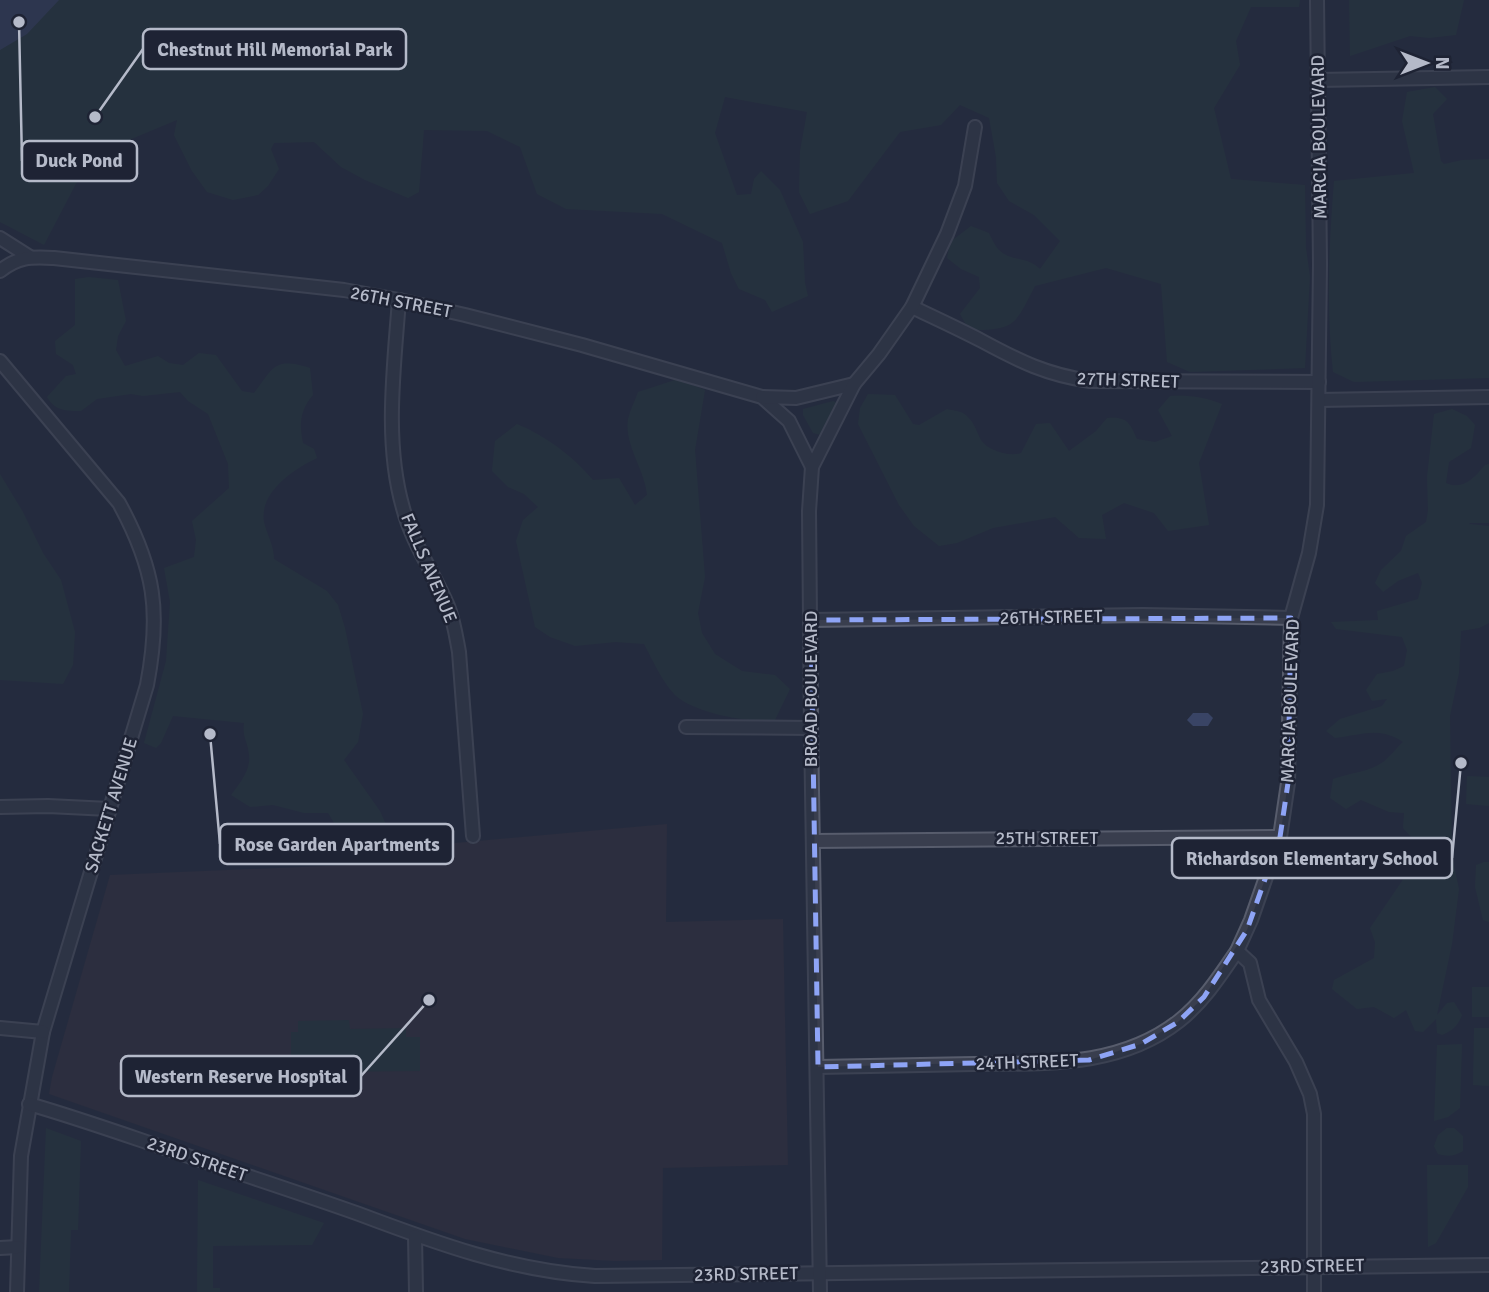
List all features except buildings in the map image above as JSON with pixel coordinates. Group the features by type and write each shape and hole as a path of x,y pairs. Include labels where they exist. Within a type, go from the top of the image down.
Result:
{"street":[{"name":"MARCIA BOULEVARD","path":"1237,951 1251,920 1280,837 1288,783 1291,618 1309,553 1317,505 1317,0"},
{"path":"1318,80 1489,78"},
{"name":"BROAD BOULEVARD","path":"820,1292 811,728 809,511 812,467 854,384 912,307 957,210 965,186 975,127"},
{"name":"26TH STREET","path":"0,238 30,257 344,290 399,300 582,345 762,397 796,398 854,384"},
{"path":"0,271 14,260 30,257"},
{"name":"FALLS AVENUE","path":"399,300 394,361 395,470 403,509 411,531 455,626 473,836"},
{"name":"27TH STREET","path":"912,307 981,340 1017,361 1065,378 1090,381 1319,382"},
{"name":"SACKETT AVENUE","path":"0,361 119,503 146,564 155,613 154,649 147,685 43,1032 21,1156 17,1292"},
{"name":"26TH STREET","path":"762,397 789,421 812,467"},
{"path":"1319,400 1489,397"},
{"name":"26TH STREET","path":"811,620 1143,615 1291,618"},
{"path":"687,727 811,728"},
{"path":"0,807 109,809"},
{"name":"25TH STREET","path":"813,841 1280,837"},
{"path":"1237,951 1250,963 1259,1000 1296,1062 1310,1094 1314,1114 1314,1292"},
{"name":"24TH STREET","path":"818,1067 1070,1062 1118,1053 1141,1044 1178,1022 1204,997 1237,951"},
{"path":"0,1028 43,1032"},
{"name":"23RD STREET","path":"29,1104 85,1120 415,1236 515,1266 563,1274 595,1276 1489,1265"},
{"path":"415,1236 415,1292"},
{"path":"0,1248 18,1247"}],"highlighted area":[{"path":"1291,618 1288,783 1280,837 1247,930 1204,997 1178,1022 1141,1044 1089,1060 818,1067 811,620"}],"shaded area":[{"path":"0,0 1300,0 1299,7 1251,7 1236,41 1240,65 1214,108 1231,179 1305,185 1306,248 1310,276 1305,368 1190,372 1167,362 1161,284 1106,268 1035,286 1014,322 999,328 974,330 965,323 960,314 980,288 979,277 961,269 947,258 950,242 971,226 989,233 1003,253 1030,262 1040,269 1060,241 1034,215 1009,201 997,183 996,157 989,118 960,105 941,125 900,132 848,201 810,214 799,192 800,151 807,112 725,97 715,133 737,195 751,194 754,179 761,171 780,190 803,242 808,296 772,312 765,300 739,289 722,243 662,214 566,209 537,194 520,147 487,131 424,130 419,192 408,198 341,167 314,142 274,143 271,149 279,169 268,186 258,195 233,200 207,192 192,171 174,135 177,120 117,145 80,176 44,245 0,222"},
{"path":"1349,0 1464,0 1456,35 1429,38 1410,36 1350,56"},
{"path":"1435,87 1447,99 1433,114 1441,161 1444,164 1489,159 1489,378 1354,382 1333,372 1329,276 1334,181 1414,173 1402,121 1407,92"},
{"path":"89,277 118,280 126,321 118,336 116,350 125,366 158,356 169,363 183,365 199,353 216,355 242,391 254,393 271,371 282,364 310,368 313,395 303,412 301,430 303,443 314,449 317,458 298,468 273,491 264,511 264,522 274,559 327,591 338,605 363,714 358,742 344,760 380,811 401,858 396,863 348,865 345,845 328,813 304,813 273,805 250,807 231,795 244,776 249,761 244,723 173,716 156,748 144,743 166,661 170,602 164,568 194,557 196,540 192,521 229,488 228,464 208,414 188,401 180,392 143,396 131,394 97,399 81,411 61,409 50,402 47,397 66,376 76,374 73,365 56,354 55,341 75,325 75,279"},
{"path":"678,379 705,390 695,450 705,577 698,613 702,633 715,654 742,671 775,675 790,689 775,720 726,716 700,709 680,699 660,674 644,644 616,642 575,646 550,637 535,627 516,541 523,520 538,507 524,494 508,487 492,471 495,441 517,424 528,429 558,448 593,480 619,478 635,505 647,495 629,438 630,412 638,392"},
{"path":"868,394 895,395 913,424 919,425 947,409 961,412 972,422 984,444 994,450 1011,454 1021,453 1036,424 1050,423 1069,451 1096,431 1107,418 1123,419 1137,439 1155,442 1172,436 1158,410 1170,396 1197,397 1222,404 1199,463 1209,525 1168,531 1154,513 1124,503 1102,515 1106,539 1079,538 1055,517 993,528 957,543 939,546 914,526 899,505 858,424 860,408"},
{"path":"833,401 837,403 821,435 813,433 803,415 803,409"},
{"path":"1452,409 1467,416 1475,425 1471,448 1449,462 1446,483 1463,484 1489,464 1489,523 1469,524 1489,526 1489,623 1461,631 1459,673 1450,716 1452,856 1459,889 1452,944 1437,1015 1447,1003 1454,1002 1462,1015 1454,1028 1442,1035 1437,1033 1436,1019 1423,1032 1415,1031 1406,1010 1394,1018 1374,1007 1357,1009 1332,989 1334,980 1374,958 1375,942 1370,928 1404,878 1417,867 1424,851 1403,828 1404,813 1389,812 1361,800 1346,809 1330,798 1333,779 1378,765 1403,742 1378,733 1335,738 1326,731 1340,719 1382,706 1387,699 1372,701 1366,690 1377,674 1404,666 1407,650 1402,637 1336,629 1331,622 1378,620 1377,611 1418,599 1422,583 1418,573 1398,581 1383,592 1375,583 1381,570 1401,551 1406,536 1426,522 1427,477 1434,414"},
{"path":"0,474 43,553 61,580 75,632 73,665 63,684 0,680"},
{"path":"1467,776 1489,777 1489,806 1466,804"},
{"path":"667,824 666,922 783,919 788,1165 663,1168 662,1260 558,1258 465,1239 49,1094 110,875 396,863 411,847"},
{"path":"1489,862 1489,922 1483,920 1475,887 1476,865"},
{"path":"1472,987 1489,987 1489,1017 1472,1017"},
{"path":"349,1020 350,1029 406,1028 406,1037 420,1037 420,1071 316,1072 316,1097 289,1095 291,1074 299,1074 298,1062 291,1062 291,1032 298,1032 298,1021"},
{"path":"1474,1028 1489,1028 1489,1086 1473,1085"},
{"path":"1462,1044 1460,1108 1448,1117 1434,1121 1437,1045"},
{"path":"46,1128 81,1141 78,1230 71,1230 69,1292 39,1292"},
{"path":"1447,1128 1454,1128 1463,1136 1463,1151 1451,1156 1438,1154 1434,1146 1438,1135"},
{"path":"1427,1165 1468,1165 1468,1187 1436,1243 1428,1247"},
{"path":"198,1180 324,1223 312,1245 213,1246 213,1288 220,1288 220,1292 197,1292"}],"water":[{"path":"0,0 59,0 27,34 0,50"},
{"path":"1193,713 1208,713 1213,718 1208,726 1193,726 1187,720"}],"place":[{"name":"Duck Pond","path":"19,22"},
{"name":"Chestnut Hill Memorial Park","path":"95,117"},
{"name":"Rose Garden Apartments","path":"210,734"},
{"name":"Richardson Elementary School","path":"1461,763"},
{"name":"Western Reserve Hospital","path":"429,1000"}]}
